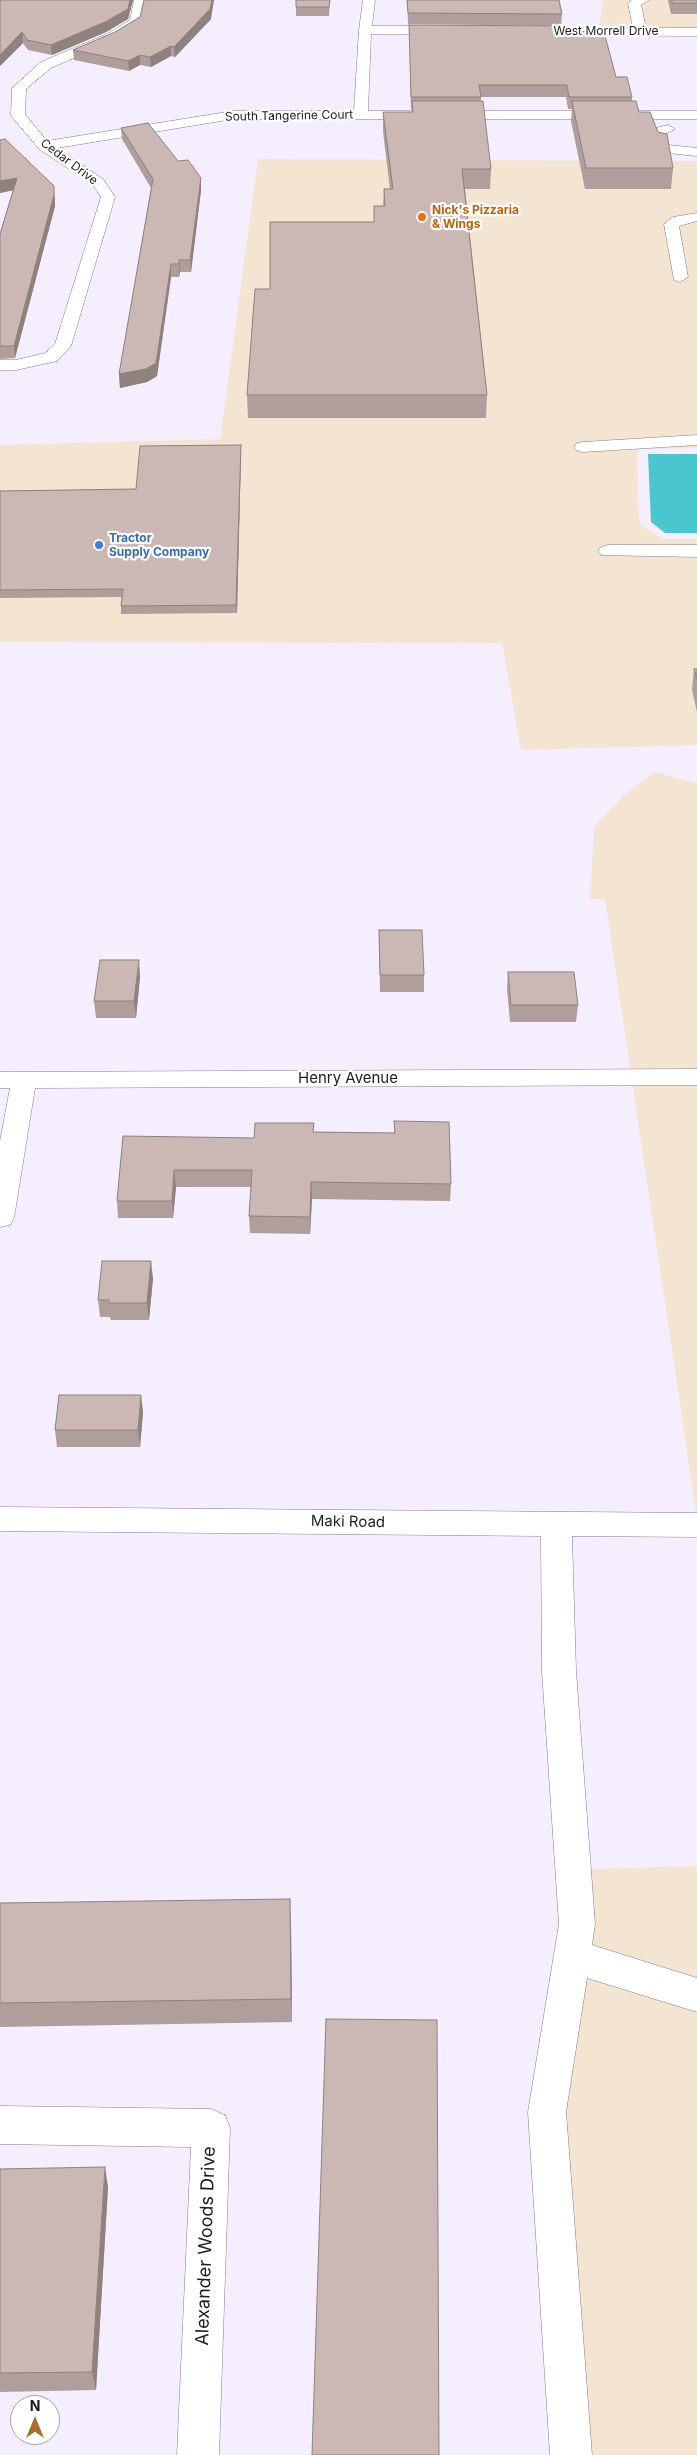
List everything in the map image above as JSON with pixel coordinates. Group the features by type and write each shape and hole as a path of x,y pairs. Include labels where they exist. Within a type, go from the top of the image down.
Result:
{"street":[{"name":"Cedar Drive","path":"0,365 16,365 51,357 63,346 108,197 98,182 44,146 18,114 19,88 46,65 111,38 136,22 140,0"},
{"name":"South Tangerine Court","path":"44,146 233,114 362,115 365,30 369,0"},
{"path":"643,0 634,4 640,26 697,20"},
{"name":"West Morrell Drive","path":"512,31 640,26 697,32"},
{"path":"365,30 463,30"},
{"path":"362,115 697,115"},
{"path":"697,128 668,129 657,132 663,149 697,152"},
{"path":"680,277 671,224 678,220 697,217"},
{"path":"583,448 697,440"},
{"path":"608,551 697,551"},
{"name":"Henry Avenue","path":"12,1079 697,1077"},
{"path":"0,1218 12,1079"},
{"name":"Maki Road","path":"0,1519 697,1525"},
{"path":"556,1524 559,1671 577,1924 547,2112 571,2455"},
{"path":"572,1956 697,1995"},
{"name":"Alexander Woods Drive","path":"0,2125 211,2128 198,2455"}],"shaded area":[{"path":"603,0 697,0 697,28 599,28"},
{"path":"258,159 697,161 697,448 643,449 637,454 639,521 641,525 662,539 697,539 697,745 521,750 502,643 0,642 0,445 220,439"},
{"path":"654,772 697,783 697,1519 605,899 590,899 594,827 624,795"},
{"path":"697,1866 697,2455 587,2455 562,2108 590,1869"}],"water":[{"path":"648,454 697,454 697,533 665,533 651,522"}],"building":[{"path":"0,0 130,0 128,9 105,22 51,45 27,40 22,32 0,55"},
{"path":"144,0 212,0 210,9 174,47 171,46 150,57 140,55 128,61 73,50 115,32 140,17"},
{"path":"296,0 330,0 329,7 296,7"},
{"path":"407,0 559,0 562,14 408,13"},
{"path":"672,0 697,0 697,3 672,3"},
{"path":"409,25 565,26 566,31 604,32 616,77 627,77 632,97 569,97 567,85 479,85 481,97 411,97"},
{"path":"412,101 483,101 491,169 462,169 487,395 247,395 255,289 270,289 270,222 374,222 374,206 385,206 384,189 393,189 383,112 413,112"},
{"path":"572,101 636,101 639,112 650,112 658,132 667,134 673,168 586,168"},
{"path":"148,123 178,161 188,160 201,178 190,260 179,260 179,264 171,264 156,363 146,369 119,374 153,179 121,128"},
{"path":"5,139 54,186 54,195 14,346 0,346 0,234 17,178 0,181 0,140"},
{"path":"241,445 236,605 121,606 123,589 0,590 0,491 136,489 140,446"},
{"path":"379,930 422,930 424,975 380,975"},
{"path":"100,960 139,960 134,1001 94,1001"},
{"path":"508,972 574,972 578,1005 511,1005"},
{"path":"394,1121 449,1122 451,1184 311,1182 310,1217 249,1216 252,1170 174,1170 172,1201 117,1201 123,1136 254,1138 255,1123 314,1123 313,1132 395,1133"},
{"path":"102,1261 151,1261 147,1303 109,1303 109,1300 98,1300"},
{"path":"59,1395 141,1395 138,1430 55,1430"},
{"path":"290,1899 291,1999 0,2003 0,1903"},
{"path":"326,2019 437,2020 439,2455 312,2455"},
{"path":"105,2167 92,2372 0,2373 0,2169"}],"place":[{"name":"Nick's Pizzaria & Wings","path":"422,217"},
{"name":"Tractor Supply Company","path":"99,545"}]}
